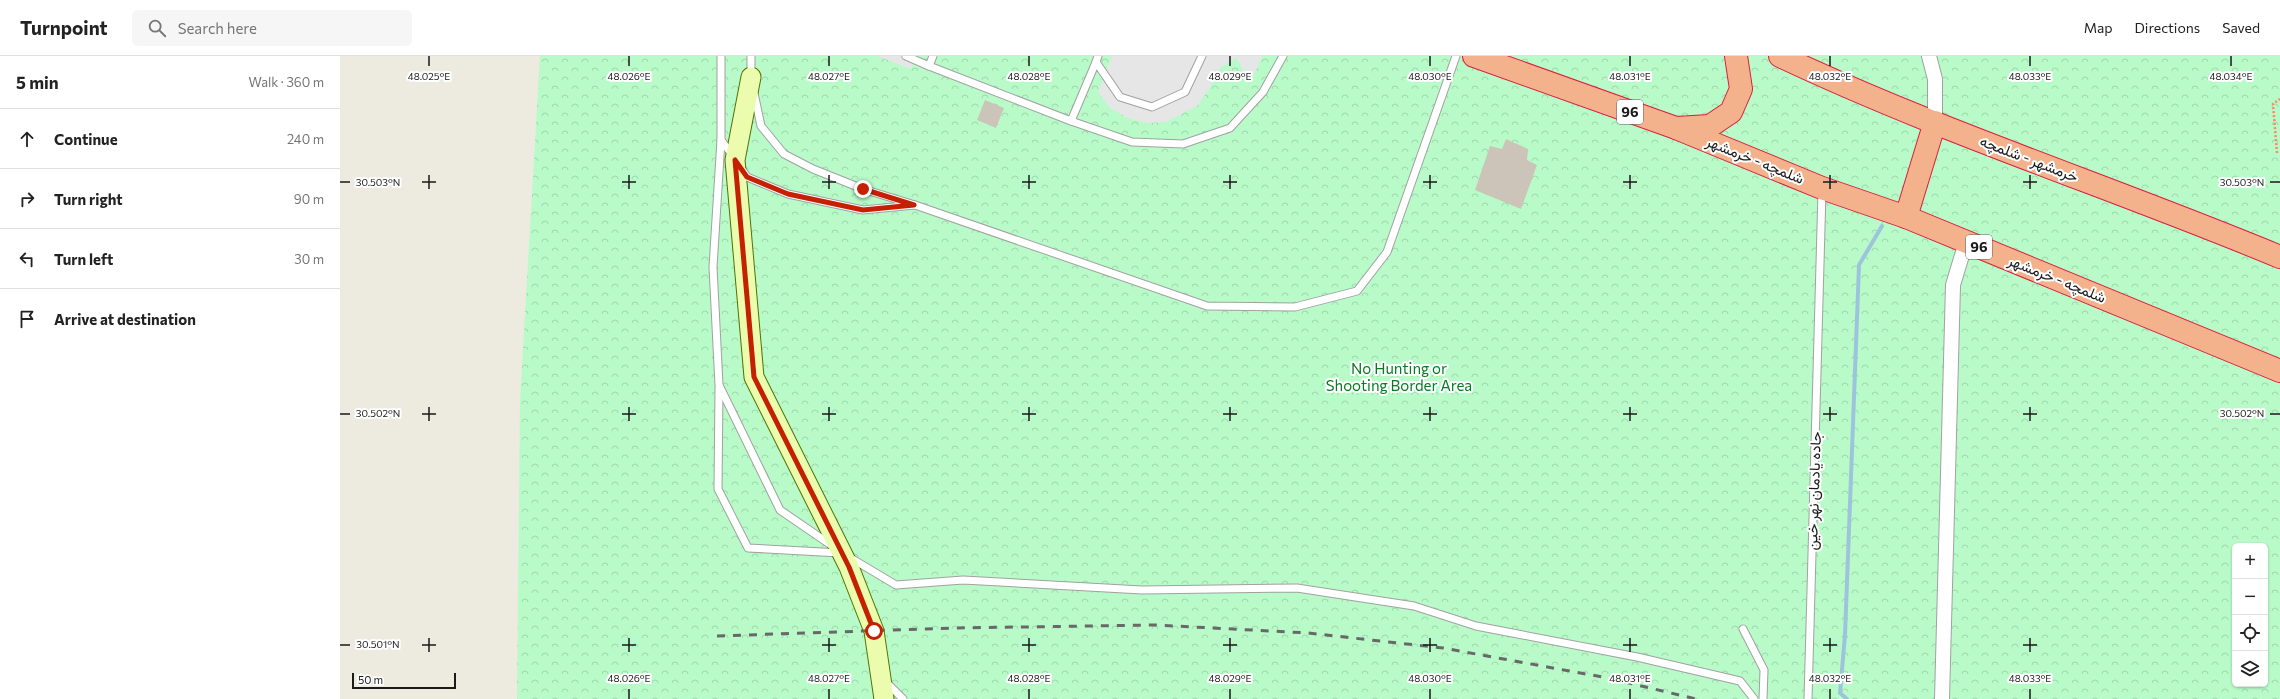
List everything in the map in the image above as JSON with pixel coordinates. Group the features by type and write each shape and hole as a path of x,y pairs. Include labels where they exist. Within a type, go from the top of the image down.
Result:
{"highway":[{"name":"96","path":"1474,56 1676,128 1710,126 1731,112 1741,89 1736,56"},
{"name":"خرمشهر - شلمچه","path":"1780,56 1828,78 1935,122 2280,257"},
{"path":"1906,218 1935,122"},
{"name":"شلمچه - خرمشهر","path":"1676,128 1822,188 1906,218 1966,242 2280,371"}],"main road":[{"path":"751,77 735,160 754,377 842,553 874,631 884,699"}],"street":[{"path":"1929,56 1935,80 1935,122"},
{"path":"1942,699 1953,284 1966,242"}],"lane":[{"path":"721,56 721,140 713,267 719,385 718,489 748,548 842,553"},
{"path":"751,56 751,77 761,126 784,154 813,169 863,189 914,205 1207,306 1294,307 1357,291 1387,252 1456,56"},
{"path":"906,56 1072,121 1132,142 1183,144 1230,128 1263,92 1283,56"},
{"path":"929,66 933,56"},
{"path":"1097,59 1120,97 1152,107 1185,92 1202,56"},
{"path":"1072,121 1097,59"},
{"path":"721,140 747,177 788,194 863,210 914,205"},
{"name":"جاده یادمان نهر خین","path":"1808,699 1822,188"},
{"path":"719,385 780,510 842,553 896,585 963,580 1142,590 1297,588 1414,606 1476,626 1637,657 1740,681 1754,699"},
{"path":"1743,629 1764,670 1763,699"},
{"path":"881,678 903,699"}],"path":[{"path":"2278,154 2273,104 2280,98"}],"green space":[{"name":"No Hunting or Shooting Border Area","path":"540,56 2280,56 2280,699 517,699 520,401"}],"shaded area":[{"path":"877,56 916,56 911,69"},
{"path":"1112,56 1262,56 1255,73 1247,77 1236,58 1220,68 1209,89 1197,106 1166,122 1148,123 1130,119 1110,108 1098,92"}],"building":[{"path":"985,100 1004,108 996,128 977,120"},
{"path":"1506,139 1528,149 1527,160 1537,165 1521,209 1475,190 1490,146 1502,149"}],"waterway":[{"path":"1847,699 1840,693 1845,635 1859,265 1882,226"}],"railway":[{"path":"717,636 953,628 1156,625 1308,633 1443,648 1608,678 1696,699"}],"route":[{"path":"863,189 914,205 863,210 788,194 747,177 735,160 754,377 849,567 874,631"}]}
